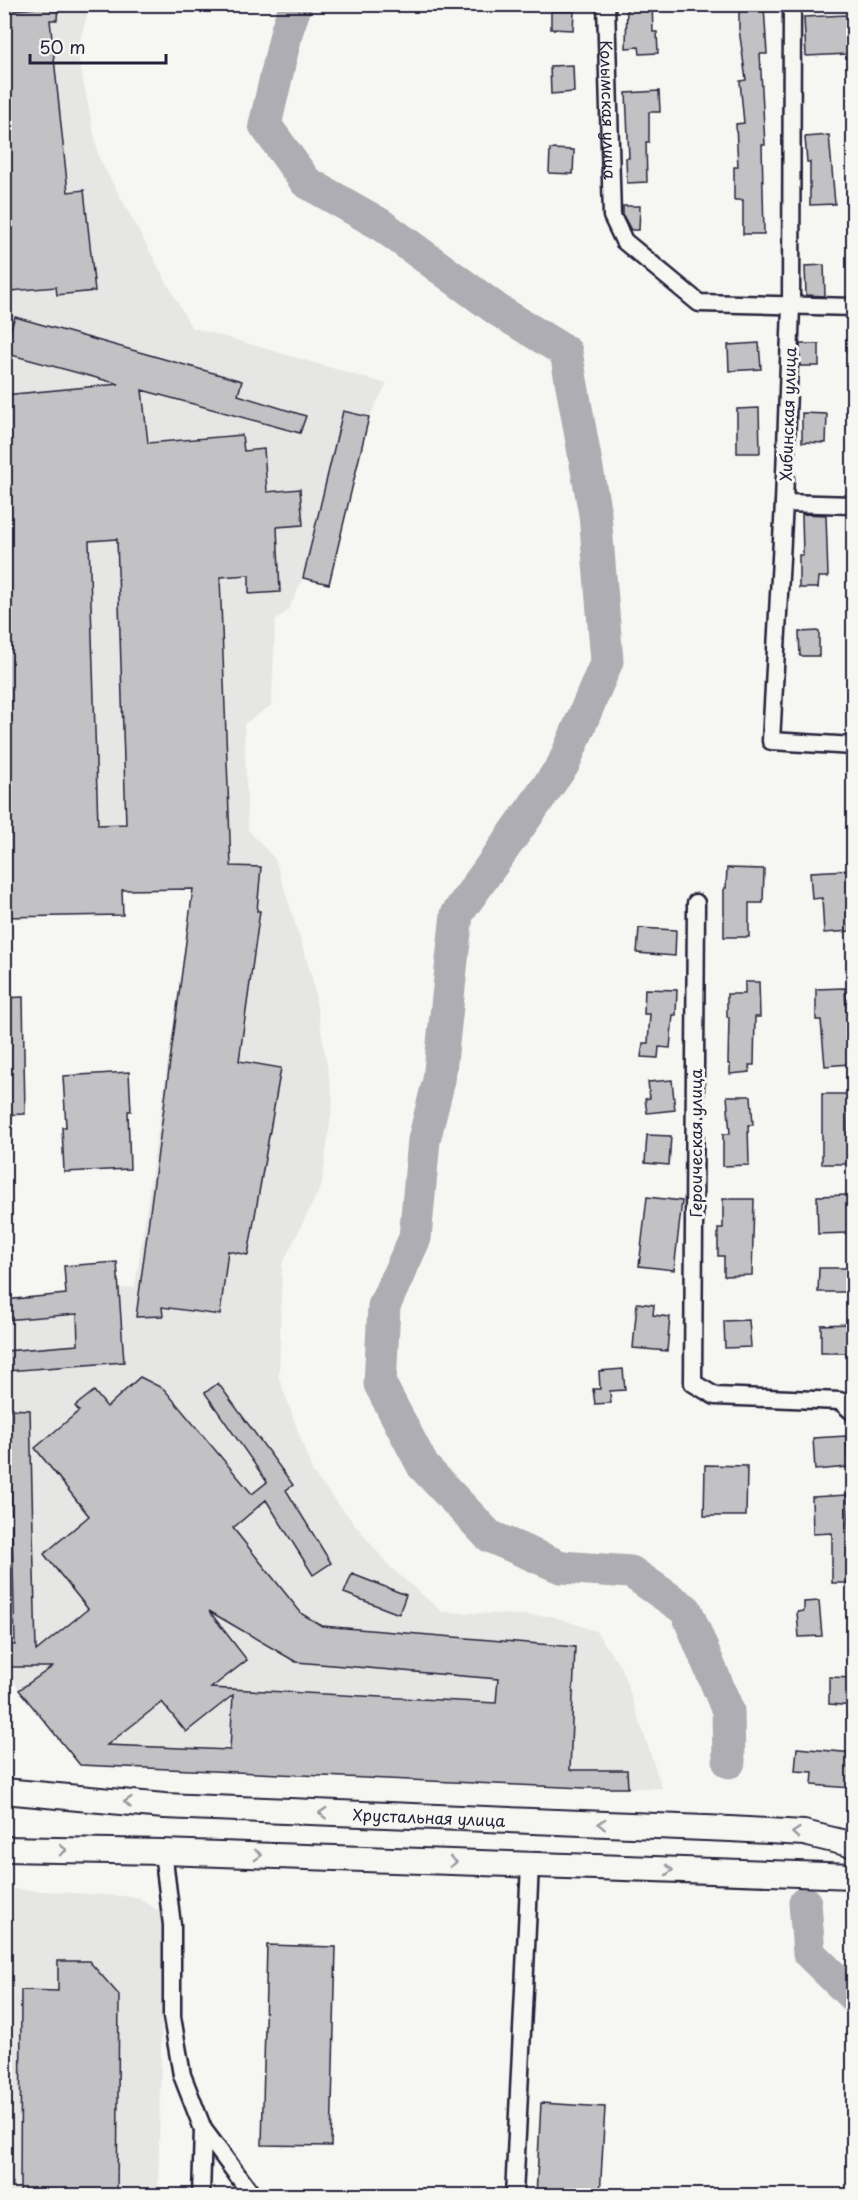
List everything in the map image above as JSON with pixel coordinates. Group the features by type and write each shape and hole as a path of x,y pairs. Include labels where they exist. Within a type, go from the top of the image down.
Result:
{"street":[{"name":"Колымская улица","path":"606,4 612,216 624,241 699,303 791,306"},
{"name":"Хибинская улица","path":"792,4 791,306 784,503 771,741 854,746"},
{"path":"791,306 854,307"},
{"path":"784,503 854,505"},
{"name":"Героическая улица","path":"696,903 693,1383 715,1396 840,1401 854,1413"},
{"name":"Хрустальная улица","path":"4,1791 164,1806 804,1833 854,1845"},
{"path":"4,1849 163,1852 854,1876"},
{"path":"163,1852 172,1925 172,2017 182,2075 203,2129 250,2196"},
{"path":"514,2196 530,1865"},
{"path":"201,2196 203,2129"}],"shaded area":[{"path":"4,5 90,5 77,51 99,158 191,327 387,384 369,417 329,584 303,578 289,609 275,621 272,705 244,724 248,830 275,859 312,977 333,1100 322,1184 282,1265 279,1378 313,1473 389,1566 442,1612 551,1616 596,1631 622,1669 662,1788 585,1788 80,1765 19,1690 7,1667 6,1644 15,1644 5,1300 135,1287 193,889 123,890 123,915 5,917"},
{"path":"14,1889 137,1897 164,1914 158,2195 8,2196"}],"building":[{"path":"35,4 58,4 57,20 50,20 68,192 84,190 95,291 57,295 56,287 11,291 4,217 4,11 35,8"},
{"path":"627,4 652,4 653,32 657,32 658,53 640,54 639,47 626,48"},
{"path":"739,7 764,7 767,54 760,54 765,145 762,145 764,234 743,234 743,200 734,200 734,167 738,167 736,124 744,123 740,81 746,80 739,29"},
{"path":"551,11 574,11 573,30 551,29"},
{"path":"847,15 848,54 806,56 804,17"},
{"path":"573,65 574,92 551,94 550,66"},
{"path":"659,91 660,112 649,112 649,142 646,142 647,182 627,183 626,158 629,158 626,93"},
{"path":"829,135 835,204 810,205 810,162 807,162 805,137"},
{"path":"550,149 574,150 573,174 549,173"},
{"path":"623,206 640,206 639,230 631,230 623,215"},
{"path":"824,265 825,296 806,295 805,266"},
{"path":"15,317 242,381 238,395 306,416 300,433 142,390 148,443 242,435 244,451 264,449 267,492 300,489 303,525 277,527 280,592 249,594 249,575 220,577 231,866 261,867 257,911 260,911 239,1061 281,1068 248,1255 228,1251 220,1315 162,1307 163,1316 136,1317 193,889 122,890 123,915 4,917 4,395 119,384 4,353","holes":["117,539 126,824 98,825 89,541"]},
{"path":"759,343 761,369 729,371 728,345"},
{"path":"800,344 819,344 819,366 800,366"},
{"path":"759,408 760,453 737,453 737,409"},
{"path":"343,411 369,417 329,584 303,578"},
{"path":"802,413 827,414 826,443 802,442"},
{"path":"802,514 826,515 828,577 819,577 818,588 799,588 799,555 803,555"},
{"path":"819,631 819,656 800,656 799,632"},
{"path":"727,868 764,869 763,903 749,903 749,937 724,937 724,888 726,888"},
{"path":"849,870 850,931 824,933 822,898 812,899 810,872"},
{"path":"639,928 676,930 675,956 637,953"},
{"path":"745,982 759,982 760,1017 755,1017 754,1065 749,1065 750,1072 730,1074 727,994 745,994"},
{"path":"845,988 849,1064 825,1066 821,1020 816,1020 816,989"},
{"path":"645,989 677,990 676,1015 673,1015 670,1048 659,1047 658,1058 641,1057 643,1043 648,1043 650,1014 644,1014"},
{"path":"23,997 25,1114 4,1115 4,998"},
{"path":"129,1072 130,1169 64,1172 62,1127 66,1127 63,1076"},
{"path":"672,1080 675,1110 647,1113 645,1099 650,1098 648,1082"},
{"path":"822,1094 849,1094 847,1164 822,1164"},
{"path":"727,1096 751,1096 753,1125 748,1125 749,1165 723,1166 723,1134 730,1134"},
{"path":"647,1135 671,1136 669,1165 645,1163"},
{"path":"848,1195 849,1233 818,1234 817,1196"},
{"path":"647,1197 682,1201 674,1270 639,1266"},
{"path":"723,1199 754,1199 752,1275 724,1276 724,1256 718,1256 718,1228 723,1228"},
{"path":"117,1262 124,1362 7,1371 5,1351 78,1345 77,1314 4,1320 4,1300 66,1294 64,1266"},
{"path":"819,1268 848,1268 848,1292 818,1292"},
{"path":"637,1303 654,1305 653,1315 670,1317 667,1351 633,1348"},
{"path":"749,1320 751,1347 725,1348 724,1321"},
{"path":"848,1324 849,1353 821,1353 821,1325"},
{"path":"623,1369 625,1390 610,1391 611,1403 595,1404 593,1389 600,1389 599,1371"},
{"path":"140,1377 164,1389 252,1494 267,1482 205,1393 218,1383 293,1485 286,1490 331,1563 313,1575 266,1500 233,1528 302,1614 322,1626 575,1647 570,1770 627,1770 628,1788 585,1788 80,1765 19,1690 52,1667 7,1667 6,1644 15,1645 9,1409 30,1410 36,1651 88,1609 44,1554 89,1516 35,1448 79,1411 75,1406 94,1391 107,1407","holes":["209,1611 296,1662 498,1679 496,1703 211,1688 247,1660","233,1695 230,1750 107,1745 162,1702 186,1732"]},
{"path":"846,1436 848,1467 815,1470 813,1438"},
{"path":"705,1465 747,1466 746,1516 704,1516"},
{"path":"847,1495 850,1555 854,1555 854,1575 850,1575 850,1583 832,1583 832,1533 813,1534 812,1497"},
{"path":"352,1574 406,1595 399,1614 344,1593"},
{"path":"819,1601 822,1636 799,1637 797,1612 804,1611 804,1602"},
{"path":"829,1677 854,1678 854,1706 829,1704"},
{"path":"797,1748 854,1753 851,1788 812,1785 813,1772 795,1771"},
{"path":"267,1945 336,1947 331,2146 262,2145"},
{"path":"58,1961 89,1961 119,1995 117,2196 20,2196 21,1990 58,1991"},
{"path":"541,2103 605,2107 600,2196 536,2196"}],"waterway":[{"path":"296,4 287,30 265,125 306,182 380,224 499,311 566,352 595,514 607,661 563,765 457,914 439,1080 424,1140 415,1238 384,1306 380,1384 423,1466 489,1536 561,1567 631,1572 686,1610 728,1711 729,1762"},
{"path":"805,1903 809,1953 854,1997"}]}
